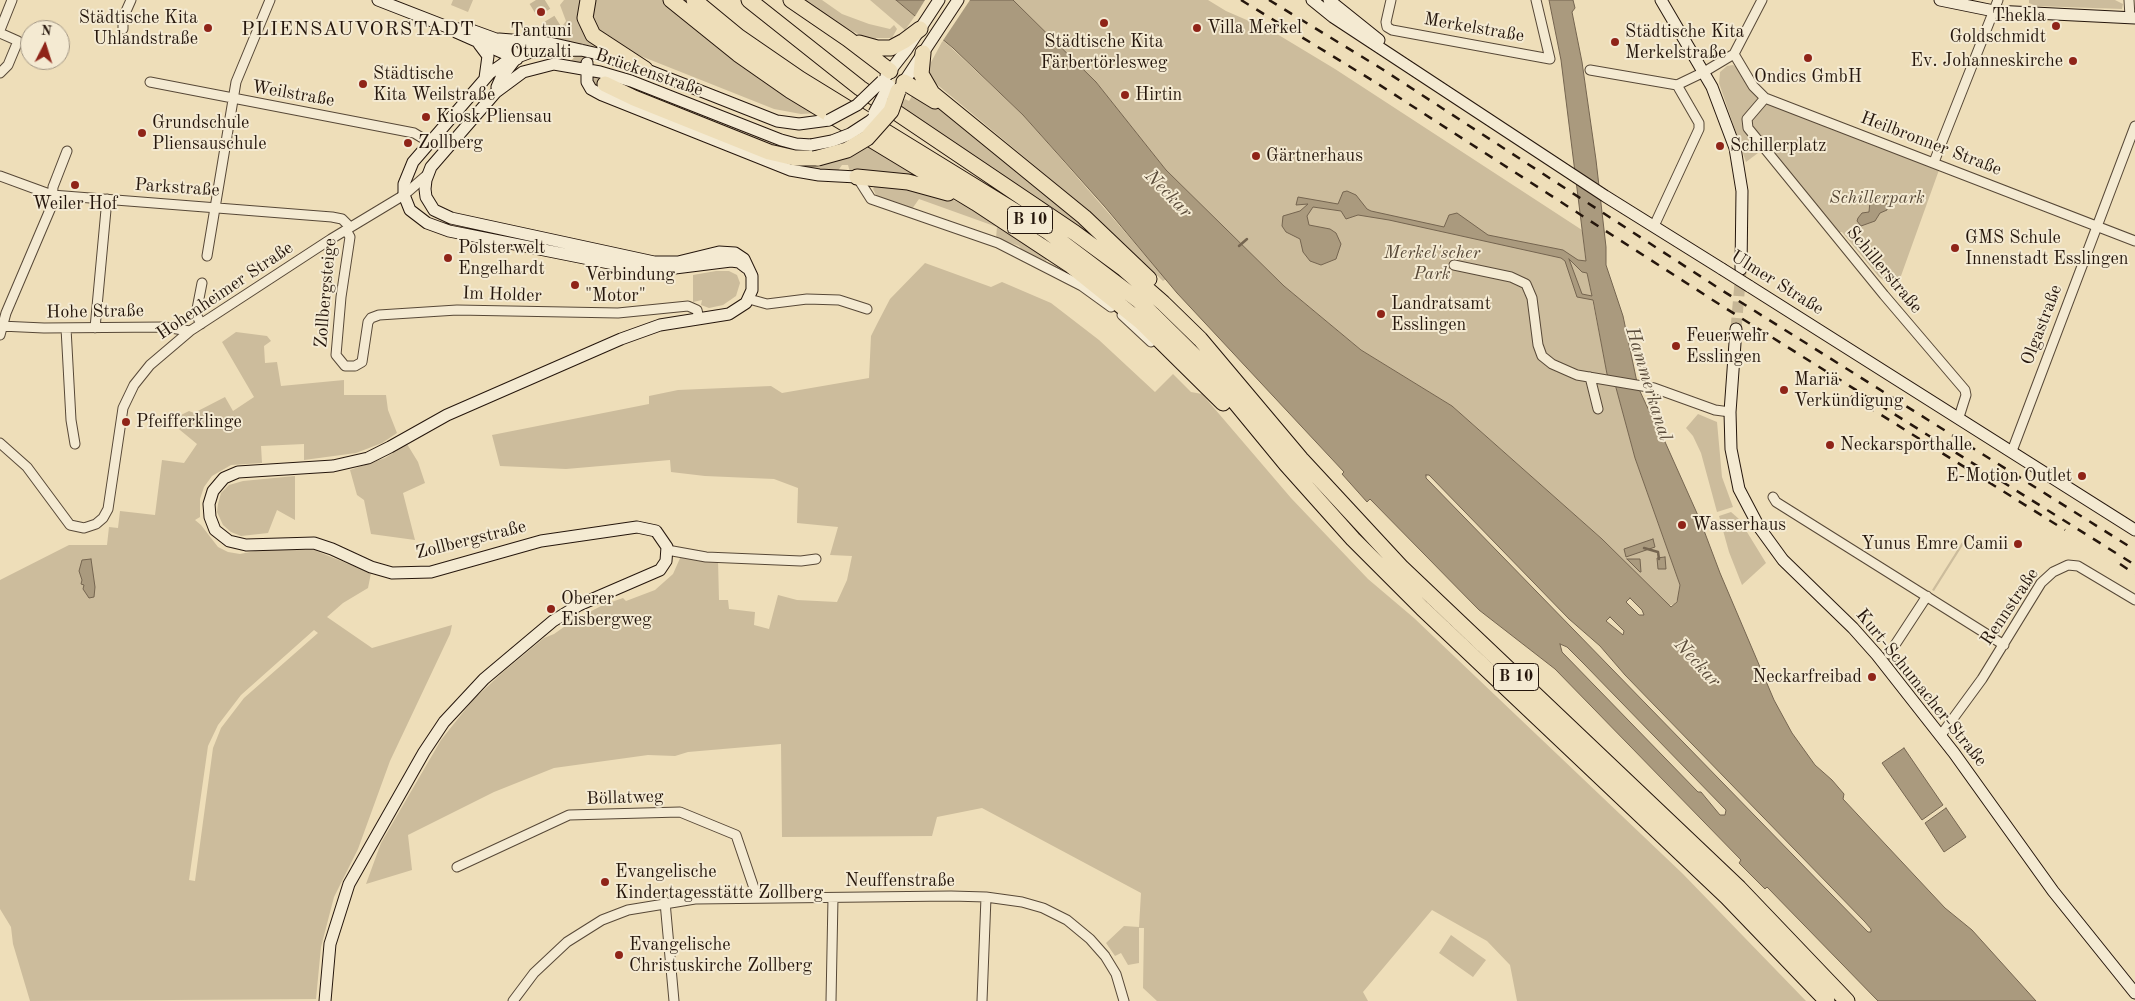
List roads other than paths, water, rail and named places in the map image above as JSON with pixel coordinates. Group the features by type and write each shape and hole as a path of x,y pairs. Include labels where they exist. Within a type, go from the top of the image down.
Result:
{"highway":[{"path":"588,0 585,18 593,35 645,69"},
{"path":"671,0 738,54 791,91 976,203 1070,265 1141,322 1213,391 1274,462 1316,499"},
{"name":"B 10","path":"694,0 739,36 800,79 1012,209 1066,244 1119,284 1165,325 1207,368 1316,499 1422,608 1727,897 1827,1001"},
{"name":"B 10","path":"748,0 860,88 1100,251 1151,292 1200,339 1301,459 1402,568 1739,888 1847,1001"},
{"path":"791,0 848,39 893,82 948,107"},
{"path":"848,39 882,48 904,46 920,28"},
{"path":"921,58 921,74 924,83 948,107 1103,234 1181,313 1200,339"},
{"path":"605,84 634,98 769,152 795,158 815,152 840,153 867,138 891,111 893,82"},
{"path":"856,177 920,184 976,203"}],"main road":[{"path":"379,0 450,28 478,43 514,58 529,63 548,65"},
{"path":"920,28 939,0"},
{"path":"893,82 921,58 958,0"},
{"path":"1301,0 1333,17"},
{"name":"Ulmer Straße","path":"1312,0 1333,17 1605,196 2135,530"},
{"name":"Ulmer Straße","path":"1329,0 1390,48 1402,62"},
{"path":"1661,0 1704,72 1728,126 1740,169 1743,214 1741,269"},
{"path":"1940,0 1994,11 2132,18"},
{"name":"Brückenstraße","path":"450,28 474,31 500,39 543,42 585,51 645,69 771,119 799,124 816,123 842,114 893,82"},
{"path":"496,92 499,80 512,64 514,58 506,43 500,39"},
{"path":"478,43 488,56 485,78"},
{"path":"815,152 866,124 885,108 904,46"},
{"name":"Brückenstraße","path":"404,195 407,172 429,142 485,78 501,65 514,58 539,51 585,51"},
{"path":"585,51 587,82 598,94 780,167 809,174 856,177"},
{"name":"Brückenstraße","path":"427,175 435,162 496,92 523,72 548,65 586,69 631,81 815,152"},
{"path":"427,175 425,189 430,205 438,213 451,218 654,262 678,262 720,252 730,252 742,256 749,270 752,285 749,299"},
{"path":"404,195 415,215 436,227 532,249 646,270 731,261 742,263 749,270"},
{"name":"Zollbergstraße","path":"667,550 664,541 658,533 649,528 637,527 534,542 431,572 392,573 371,567 314,543 246,545 234,543 221,536 213,526 209,504 215,487 232,474 333,466 368,458 390,448 447,415 605,346 653,327 735,311 749,299"},
{"name":"Kurt-Schumacher-Straße","path":"1736,329 1730,439 1735,477 1758,527 1783,560 1853,628 1877,655 1941,735 2053,891 2135,993"},
{"path":"325,1001 330,944 349,884 424,752 444,722 484,679 553,621 579,605 656,573 664,564 667,550"}],"street":[{"path":"0,73 8,65 18,40 0,32 12,0"},
{"path":"123,29 123,18 130,0"},
{"path":"207,256 238,77 270,0"},
{"name":"Merkelstraße","path":"1391,0 1386,22 1387,27 1392,30 1550,58 1536,0"},
{"path":"1590,70 1677,85 1734,54 1762,0"},
{"path":"1934,162 1998,0"},
{"path":"2129,0 2132,18"},
{"name":"Heilbronner Straße","path":"1734,54 1753,86 1765,98 2135,241"},
{"name":"Weilstraße","path":"150,82 414,133 429,142"},
{"path":"1654,226 1699,129 1699,124 1677,85"},
{"name":"Schillerstraße","path":"1765,98 1748,119 1748,128 1811,207 1964,390 1966,395 1958,417"},
{"name":"Olgastraße","path":"2012,452 2134,129"},
{"path":"1,329 15,290 52,205 53,187 67,151"},
{"name":"Hohenheimer Straße","path":"0,443 24,464 70,525 84,528 96,524 103,518 108,509 120,416 129,393 150,365 190,331 348,228 404,195 427,175"},
{"name":"Parkstraße","path":"0,176 52,195 338,218 348,228"},
{"path":"856,177 871,200 998,243 1082,286 1122,316 1177,366"},
{"path":"95,328 107,199"},
{"name":"Zollbergsteige","path":"338,360 336,352 341,297 350,237 348,228"},
{"path":"1454,264 1522,280 1531,293 1538,345 1542,356 1560,368 1590,377 1646,386 1715,410 1730,412"},
{"path":"201,324 196,314 202,283"},
{"path":"749,299 767,304 807,299 839,300 867,309"},
{"name":"Im Holder","path":"338,360 349,366 356,366 362,362 368,322 373,316 379,315 457,310 618,313 688,306 697,310 698,319"},
{"name":"Hohe Straße","path":"1,329 164,327 190,331"},
{"path":"66,328 70,420 75,444"},
{"path":"1590,377 1598,409"},
{"path":"1773,497 1776,502 2004,645"},
{"path":"667,550 706,557 801,561 816,559"},
{"name":"Rennstraße","path":"1941,735 2004,645 2042,583 2053,572 2068,565 2078,566 2135,600"},
{"path":"1889,654 1927,596"},
{"name":"Böllatweg","path":"457,868 569,815 680,812 736,835 758,897"},
{"name":"Neuffenstraße","path":"513,1001 534,973 578,934 616,914 665,902 758,897 986,897 1034,905 1058,915 1075,926 1098,946 1111,965 1124,1001"},
{"path":"982,1001 986,897"},
{"path":"832,1001 833,898"},
{"path":"665,902 674,1001"}],"water":[{"name":"Neckar","path":"896,0 1013,0 1096,82 1166,170 1284,286 1361,350 1452,406 1602,539 1671,607 1677,602 1680,585 1635,458 1615,384 1607,374 1593,300 1577,297 1565,261 1561,258 1389,220 1358,215 1346,219 1341,211 1313,207 1307,216 1309,225 1330,229 1336,233 1341,244 1336,259 1321,265 1310,261 1303,252 1300,239 1286,232 1282,226 1283,216 1300,211 1308,204 1296,205 1298,197 1338,204 1343,192 1347,191 1356,195 1367,209 1371,211 1444,227 1449,215 1457,213 1488,235 1563,250 1578,260 1586,261 1561,60 1549,0 1573,0 1575,8 1572,12 1582,62 1596,160 1606,247 1606,265 1623,316 1638,387 1657,424 1700,520 1720,573 1774,700 1792,733 1815,765 1844,794 1843,799 1945,908 1972,930 2036,1001 1878,1001 1767,887 1765,889 1739,863 1741,860 1555,669 1479,610 1370,499 1367,502 1342,474 1344,472 1177,293 1105,207 1023,115 953,48","holes":["1569,259 1582,272 1587,273 1592,296 1582,294","1426,475 1429,475 1569,619 1600,646 1625,675 1865,922 1871,929 1871,932 1868,932 1426,478","1630,598 1642,610 1644,615 1639,615 1626,602","1610,617 1624,631 1623,635 1606,621","1560,644 1567,647 1726,810 1725,815 1720,815 1701,792 1698,792 1562,652"]},
{"path":"1876,197 1887,204 1887,210 1880,213 1875,221 1861,226 1857,221 1858,218 1862,213 1869,212 1870,201"},
{"path":"1653,539 1655,547 1626,557 1624,549"},
{"path":"1665,557 1666,569 1658,569 1657,558"},
{"path":"91,559 95,587 94,597 89,598 83,589 84,585 81,584 82,580 79,571 82,560"},
{"path":"1627,559 1640,559 1641,572 1640,572"},
{"path":"1904,748 1943,805 1922,820 1882,763"},
{"path":"1946,808 1966,837 1944,852 1925,823"}],"waterway":[{"path":"1239,246 1247,239"},
{"path":"1644,548 1658,552 1659,559"}],"tunnel":[{"path":"536,0 563,44 605,84"},
{"path":"1736,329 1741,271"}],"railway":[{"path":"1241,0 1375,82 1722,306 2135,565"},
{"path":"1269,0 1382,69 1723,291 2135,550"},
{"path":"1851,396 2065,530"},
{"path":"2120,564 2135,574"}],"place":[{"name":"Tantuni Otuzalti","path":"541,12"},
{"name":"Städtische Kita Färbertörlesweg","path":"1104,23"},
{"name":"Thekla Goldschmidt","path":"2056,26"},
{"name":"Städtische Kita Uhlandstraße","path":"208,28"},
{"name":"Villa Merkel","path":"1197,28"},
{"name":"Städtische Kita Merkelstraße","path":"1615,42"},
{"name":"Ondics GmbH","path":"1808,58"},
{"name":"Ev. Johanneskirche","path":"2073,61"},
{"name":"Städtische Kita Weilstraße","path":"363,84"},
{"name":"Hirtin","path":"1125,95"},
{"name":"Kiosk Pliensau","path":"426,117"},
{"name":"Grundschule Pliensauschule","path":"142,133"},
{"name":"Zollberg","path":"408,143"},
{"name":"Schillerplatz","path":"1720,146"},
{"name":"Gärtnerhaus","path":"1256,156"},
{"name":"Weiler Hof","path":"75,185"},
{"name":"GMS Schule Innenstadt Esslingen","path":"1955,248"},
{"name":"Polsterwelt Engelhardt","path":"448,258"},
{"name":"Verbindung \"Motor\"","path":"575,285"},
{"name":"Landratsamt Esslingen","path":"1381,314"},
{"name":"Feuerwehr Esslingen","path":"1676,346"},
{"name":"Mariä Verkündigung","path":"1784,390"},
{"name":"Pfeifferklinge","path":"126,422"},
{"name":"Neckarsporthalle","path":"1830,445"},
{"name":"E-Motion Outlet","path":"2082,476"},
{"name":"Wasserhaus","path":"1682,525"},
{"name":"Yunus Emre Camii","path":"2018,544"},
{"name":"Oberer Eisbergweg","path":"551,609"},
{"name":"Neckarfreibad","path":"1872,677"},
{"name":"Evangelische Kindertagesstätte Zollberg","path":"605,882"},
{"name":"Evangelische Christuskirche Zollberg","path":"619,955"}],"district":[{"name":"PLIENSAUVORSTADT","path":"358,30"}],"park label":[{"name":"Schillerpark","path":"1877,198"},
{"name":"Merkel'scher Park","path":"1432,263"}],"water label":[{"name":"Hammerkanal","path":"1648,384"}]}
